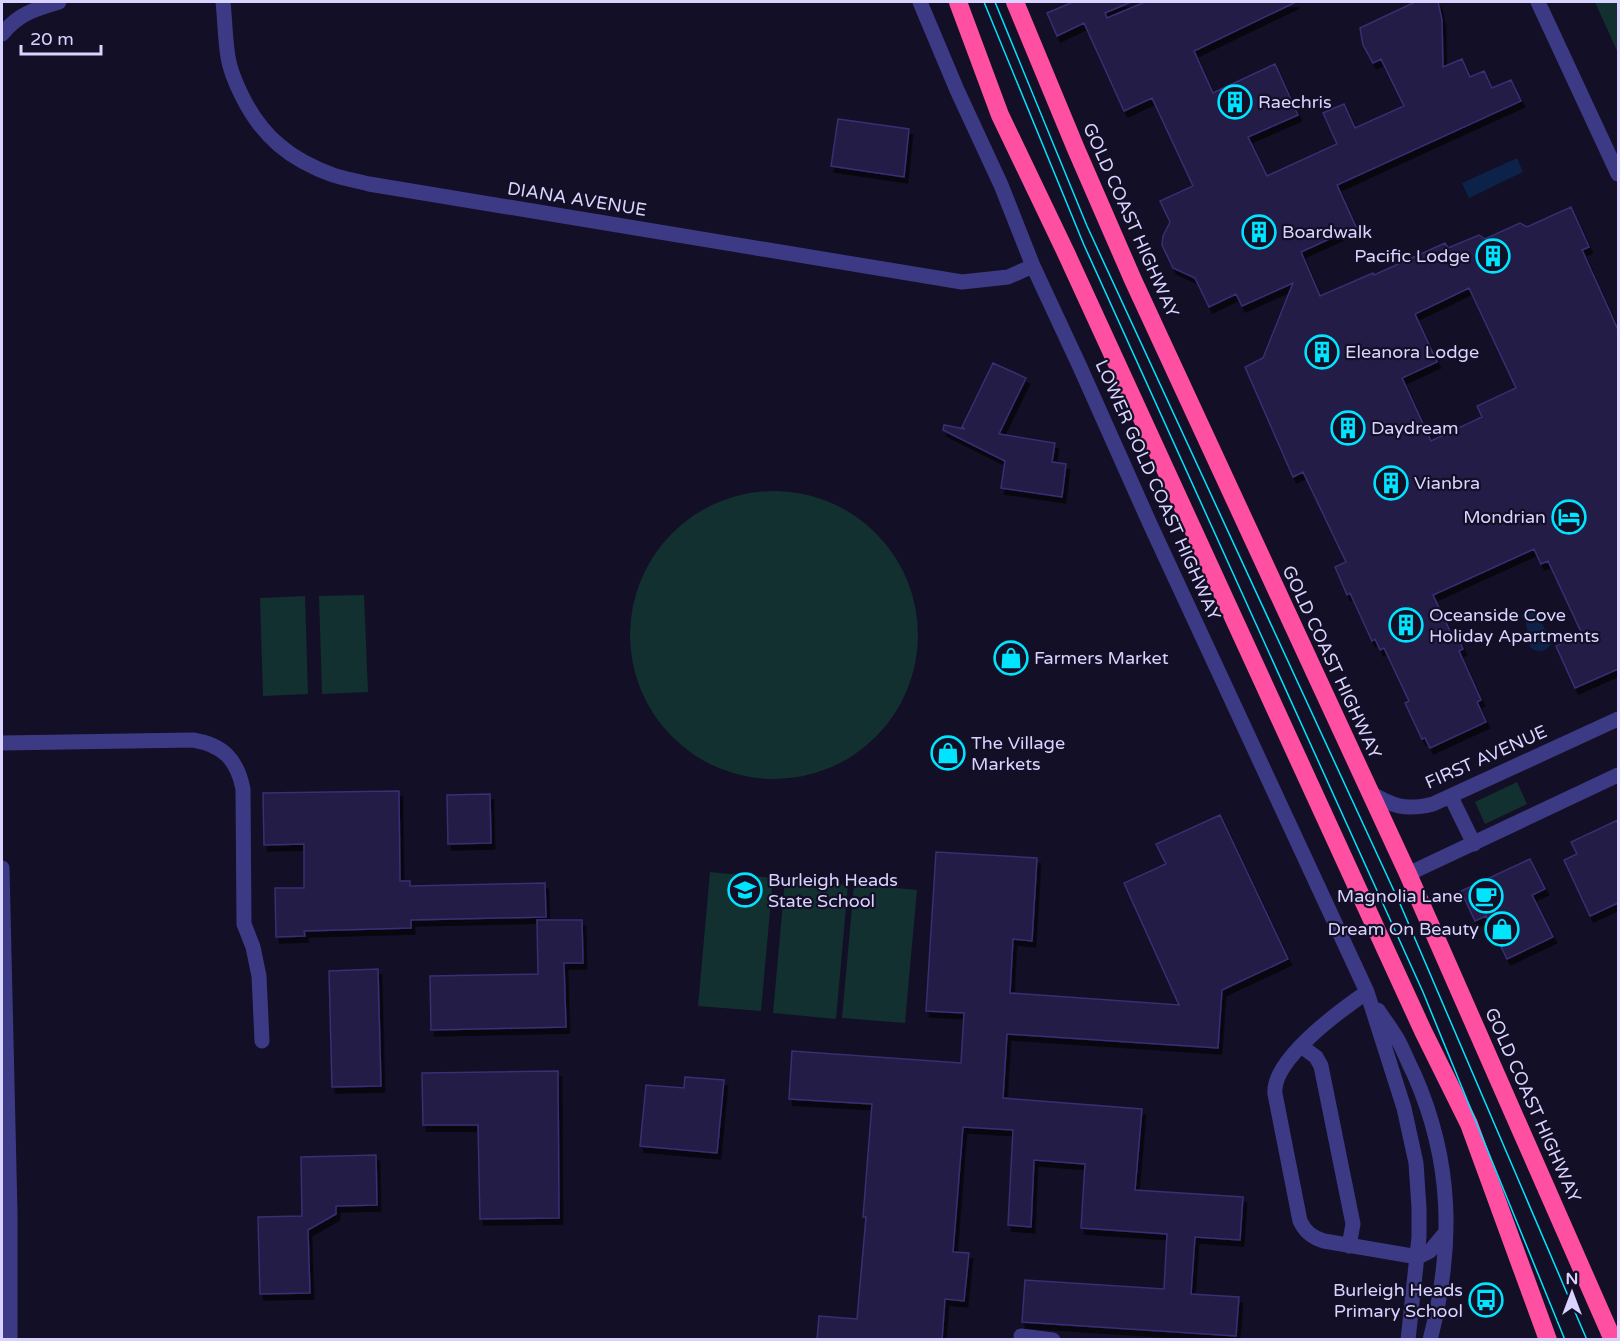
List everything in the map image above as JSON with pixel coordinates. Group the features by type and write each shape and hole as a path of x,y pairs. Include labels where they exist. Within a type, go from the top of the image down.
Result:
{"highway":[{"path":"958,2 1000,115 1072,265 1423,1031 1469,1124 1548,1340"},
{"name":"GOLD COAST HIGHWAY","path":"1015,2 1133,280 1408,874 1613,1340"}],"street":[{"path":"2,34 12,22 27,12 59,2"},
{"name":"DIANA AVENUE","path":"223,2 228,58 235,83 250,112 263,131 280,147 303,162 334,176 369,184 962,282 1008,277 1033,266"},
{"name":"LOWER GOLD COAST HIGHWAY","path":"920,2 1033,266 1367,992 1404,1108 1416,1163 1419,1208 1418,1257 1408,1340"},
{"path":"1538,2 1618,174"},
{"name":"FIRST AVENUE","path":"1369,792 1397,806 1412,808 1433,804 1618,719"},
{"path":"2,743 193,740 208,742 224,751 234,762 240,773 243,789 244,924 259,976 262,1041"},
{"path":"1408,874 1618,775"},
{"path":"1451,796 1474,844"},
{"path":"2,868 6,1286 10,1340"},
{"path":"1367,992 1323,1023 1301,1046 1278,1077 1275,1089 1299,1216 1306,1231 1317,1239 1418,1257 1430,1251 1446,1232"},
{"name":"LOWER GOLD COAST HIGHWAY","path":"1367,992 1401,1045 1423,1096 1436,1134 1444,1185 1446,1232 1440,1300 1430,1340"},
{"path":"1301,1046 1319,1061 1323,1075 1352,1217 1353,1230 1349,1246"},
{"path":"1021,1336 1053,1340"}],"green space":[{"path":"1595,2 1618,2 1618,53"},
{"path":"774,491 802,494 829,502 854,515 876,533 894,555 907,580 915,607 918,635 915,663 907,690 894,715 876,737 854,755 829,768 802,776 774,779 746,776 719,768 694,755 672,737 654,715 641,690 633,663 630,635 633,607 641,580 654,555 672,533 694,515 719,502 746,494"},
{"path":"364,595 368,692 322,694 319,596"},
{"path":"305,596 308,694 263,696 260,598"},
{"path":"1517,782 1527,804 1485,824 1475,802"},
{"path":"710,872 773,878 761,1011 698,1006"},
{"path":"785,880 848,885 836,1019 773,1013"},
{"path":"854,884 917,890 905,1023 842,1018"}],"water":[{"path":"1517,158 1523,172 1469,198 1462,183"},
{"path":"1532,607 1538,612 1551,644 1541,651 1530,647 1526,623 1521,616 1523,611"}],"building":[{"path":"1073,2 1131,2 1105,13 1107,18 1145,2 1296,2 1194,51 1213,93 1275,64 1298,115 1248,137 1267,176 1337,144 1323,113 1344,104 1355,128 1404,106 1381,59 1373,63 1363,45 1360,28 1415,2 1438,2 1442,20 1443,67 1462,59 1470,77 1484,71 1492,88 1511,80 1521,101 1337,185 1356,227 1301,252 1320,296 1445,243 1448,248 1479,235 1485,239 1520,223 1527,227 1571,207 1589,247 1582,250 1618,330 1618,669 1575,688 1556,646 1582,634 1548,561 1541,564 1534,549 1433,595 1451,633 1455,631 1463,649 1459,651 1481,700 1477,702 1486,722 1430,748 1425,738 1422,739 1405,703 1409,701 1384,648 1380,650 1375,639 1372,641 1350,593 1347,595 1335,567 1346,562 1303,472 1293,477 1245,367 1263,358 1293,283 1242,306 1236,294 1209,307 1195,278 1173,268 1162,245 1163,236 1170,222 1160,201 1193,186 1152,98 1124,111 1084,23 1057,36 1047,13","holes":["1469,288 1516,388 1477,406 1482,417 1431,441 1402,378 1437,362 1415,314"]},
{"path":"838,119 909,129 904,177 831,166"},
{"path":"993,363 1026,378 999,434 1055,443 1052,462 1066,464 1062,497 1001,488 1005,461 943,430 944,425 965,429 962,427"},
{"path":"399,791 400,881 410,881 410,886 545,883 546,917 411,920 411,928 304,931 305,936 276,937 275,888 304,888 304,844 264,845 263,793"},
{"path":"490,794 491,843 448,844 447,795"},
{"path":"1220,815 1288,959 1222,990 1218,1048 1007,1034 1003,1098 1142,1109 1135,1190 1243,1197 1240,1240 1195,1237 1191,1294 1239,1297 1236,1336 1022,1322 1025,1280 1164,1289 1167,1234 1081,1228 1085,1164 1034,1160 1031,1227 1008,1225 1013,1130 963,1127 953,1252 969,1253 964,1301 945,1299 942,1340 817,1340 819,1316 857,1319 866,1217 863,1217 872,1104 789,1099 792,1051 961,1063 964,1013 926,1011 936,852 1037,858 1032,941 1013,939 1010,993 1179,1005 1124,883 1166,864 1156,844"},
{"path":"1618,820 1618,903 1590,916 1564,860 1577,854 1571,842"},
{"path":"1530,859 1545,889 1532,895 1553,937 1507,959 1486,916 1475,921 1461,891"},
{"path":"537,920 582,920 583,963 564,963 566,1027 431,1030 430,976 538,974"},
{"path":"378,969 381,1086 332,1087 329,971"},
{"path":"558,1071 559,1218 480,1219 478,1125 423,1125 422,1073"},
{"path":"685,1077 724,1080 717,1153 640,1146 646,1085 684,1088"},
{"path":"376,1155 377,1205 336,1206 336,1214 308,1230 310,1293 260,1294 258,1217 302,1216 301,1157"}],"tram line":[{"path":"984,2 1084,245 1423,992 1565,1340"},
{"path":"995,2 1087,226 1401,906 1587,1340"}],"place":[{"name":"Raechris","path":"1235,102"},
{"name":"Boardwalk","path":"1259,232"},
{"name":"Pacific Lodge","path":"1493,256"},
{"name":"Eleanora Lodge","path":"1322,352"},
{"name":"Daydream","path":"1348,428"},
{"name":"Vianbra","path":"1391,483"},
{"name":"Mondrian","path":"1569,517"},
{"name":"Oceanside Cove Holiday Apartments","path":"1406,625"},
{"name":"Farmers Market","path":"1011,658"},
{"name":"The Village Markets","path":"948,753"},
{"name":"Burleigh Heads State School","path":"745,890"},
{"name":"Magnolia Lane","path":"1486,896"},
{"name":"Dream On Beauty","path":"1502,929"},
{"name":"Burleigh Heads Primary School","path":"1486,1300"}]}
